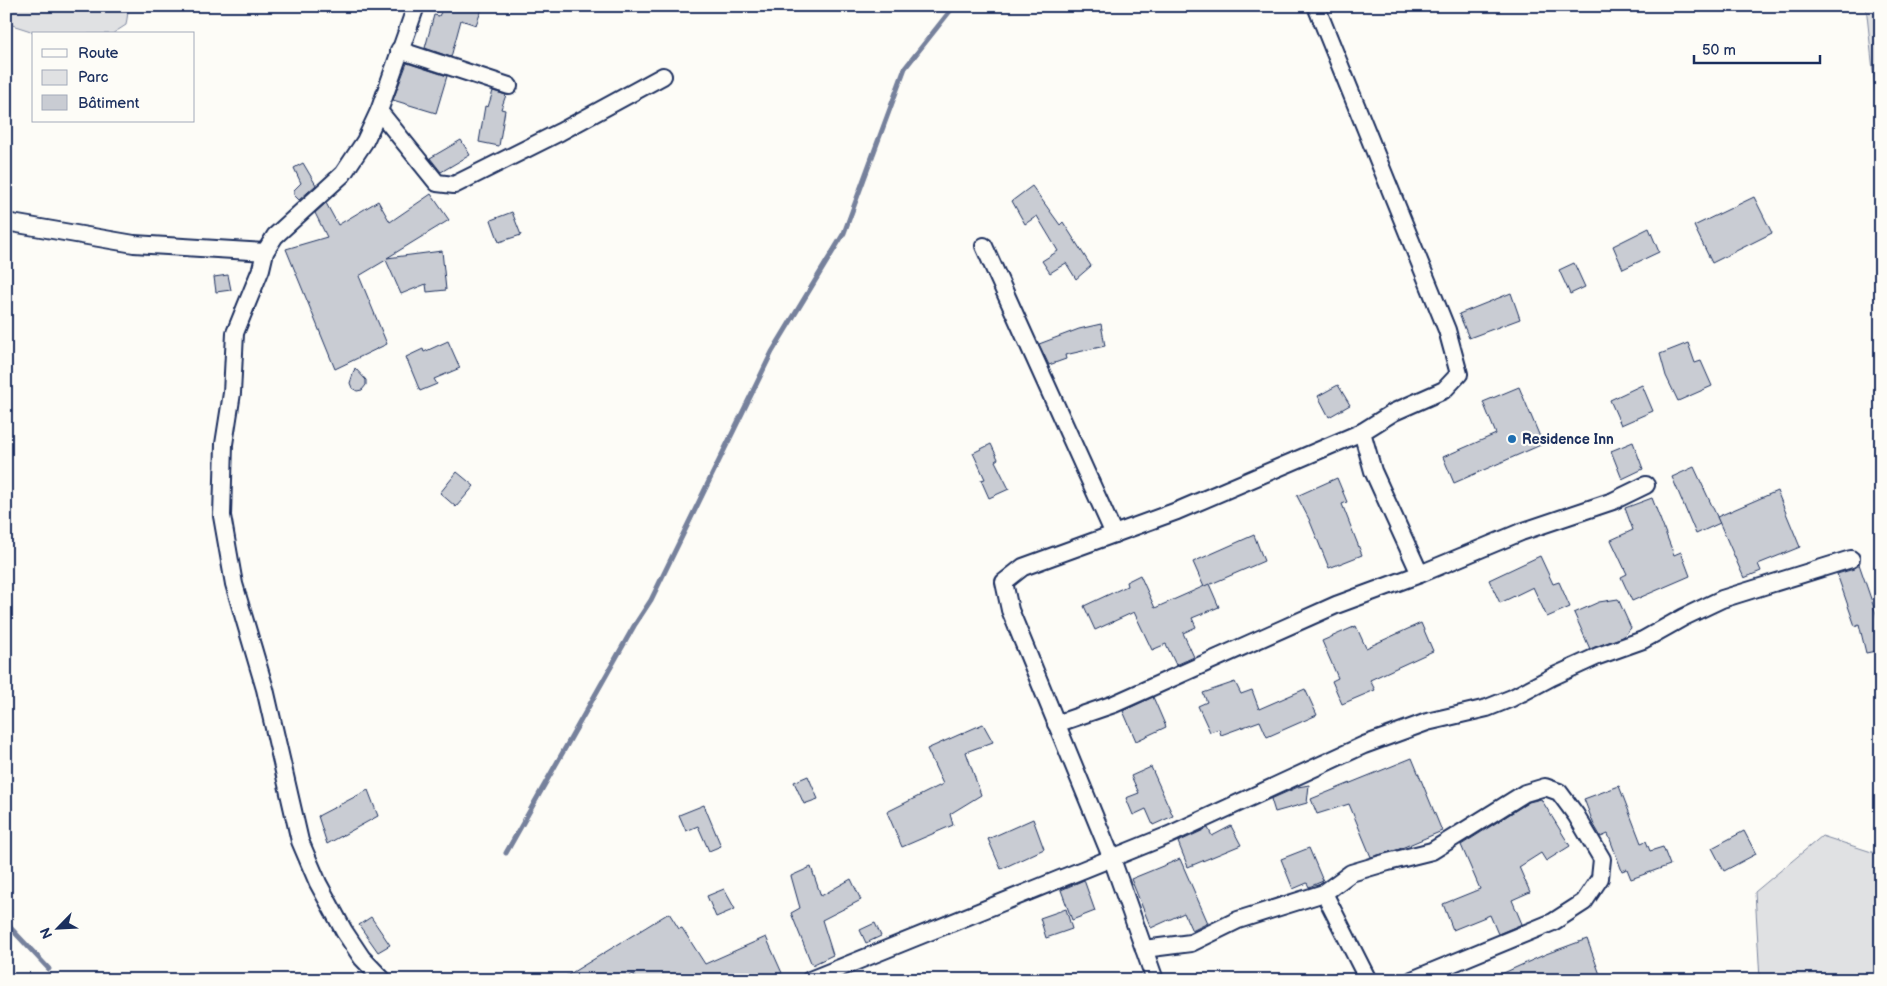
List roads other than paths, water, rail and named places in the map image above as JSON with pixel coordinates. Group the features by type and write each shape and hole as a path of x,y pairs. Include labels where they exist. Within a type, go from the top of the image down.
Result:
{"street":[{"path":"383,980 362,958 344,931 318,883 300,841 265,689 234,584 222,516 224,444 232,393 235,333 261,269 265,252 275,236 343,174 366,141 379,111 416,6"},
{"path":"1155,980 1112,859 1010,610 1004,582 1023,567 1177,511 1362,432 1394,412 1444,390 1459,374 1447,330 1316,6"},
{"path":"399,50 509,86"},
{"path":"379,111 437,183 454,184 560,132 662,76"},
{"path":"6,222 134,244 265,252"},
{"path":"984,246 1114,534"},
{"path":"1362,432 1373,471 1420,574"},
{"path":"1056,724 1114,704 1336,605 1420,574 1521,532 1614,501 1646,485"},
{"path":"810,980 1169,835 1364,745 1427,722 1487,708 1512,698 1552,676 1598,656 1643,640 1684,617 1722,599 1851,559"},
{"path":"1144,948 1191,943 1238,920 1324,893 1351,874 1432,851 1525,792 1545,787 1559,792 1576,815 1602,859 1600,878 1584,902 1553,922 1412,980"},
{"path":"1324,893 1368,980"}],"waterway":[{"path":"506,853 634,626 651,600 772,352 844,233 905,68 954,6"},
{"path":"6,923 49,969"}],"place":[{"name":"Residence Inn","path":"1512,439"}]}
